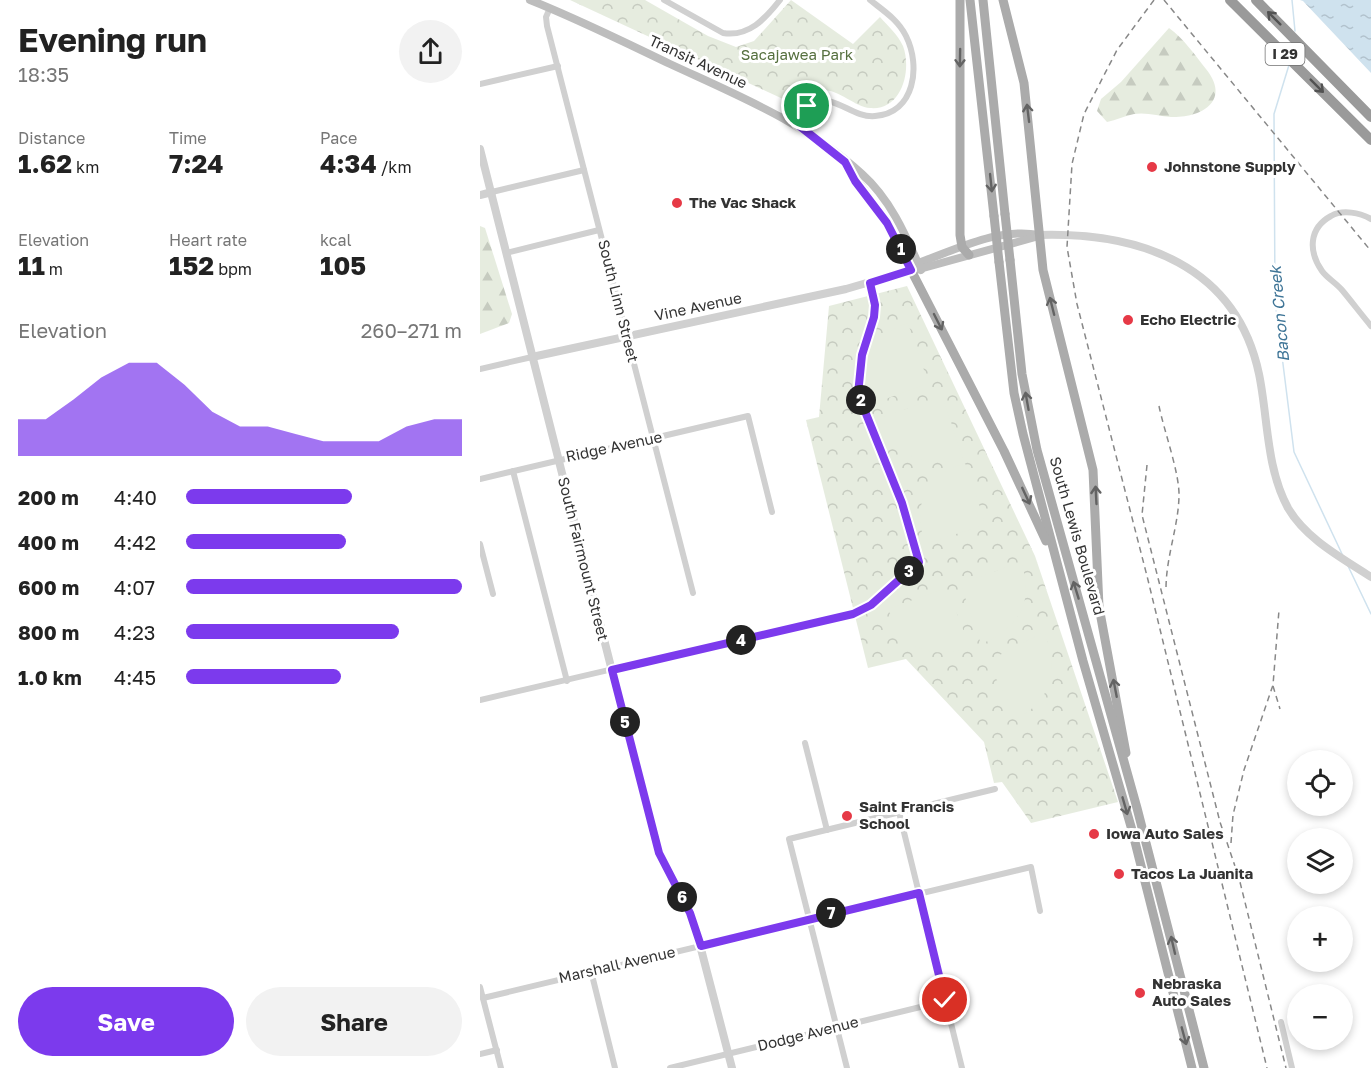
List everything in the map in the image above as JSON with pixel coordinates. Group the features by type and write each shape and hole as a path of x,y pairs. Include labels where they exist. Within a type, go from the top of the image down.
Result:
{"highway":[{"name":"I 29","path":"1230,0 1371,140"},
{"name":"I 29","path":"1256,0 1371,117"}],"main road":[{"name":"Transit Avenue","path":"530,0 797,124 845,162 855,181 887,223 916,268"},
{"path":"960,0 960,235 966,251"},
{"name":"South Lewis Boulevard","path":"970,0 1014,393 1060,577 1132,830 1192,1068"},
{"name":"South Lewis Boulevard","path":"983,0 1022,374 1032,428 1137,808 1204,1068"},
{"path":"1003,0 1024,83 1043,270 1093,470 1099,607 1137,808"},
{"path":"1039,236 1013,233 916,268 1025,493 1060,577"}],"street":[{"path":"664,0 723,33 730,34 752,29 780,0"},
{"path":"797,124 807,106 818,100 832,102 860,115 873,117 895,110 907,97 914,72 911,47 898,24 870,0"},
{"name":"South Linn Street","path":"549,8 546,17 547,26 693,593"},
{"path":"480,84 558,66"},
{"name":"South Fairmount Street","path":"480,148 659,853 690,913 701,946 732,1068"},
{"path":"480,195 584,170"},
{"path":"1371,219 1356,213 1338,212 1326,219 1315,233 1311,243 1313,254 1322,272 1340,288 1371,326"},
{"path":"506,253 600,230"},
{"path":"1039,236 1094,237 1156,251 1183,264 1218,291 1249,339 1259,375 1278,483 1287,506 1307,532 1371,578"},
{"name":"Vine Avenue","path":"480,369 870,283 916,268"},
{"path":"480,700 853,614 871,605 919,562 902,503 858,394 862,355 874,317 875,305 870,283"},
{"name":"Ridge Avenue","path":"480,479 748,416 772,512"},
{"path":"513,471 567,681"},
{"path":"480,544 493,594"},
{"path":"805,742 827,830"},
{"path":"847,1068 789,839 995,789"},
{"path":"899,812 962,1068"},
{"name":"Marshall Avenue","path":"483,998 809,918 1031,867 1041,911"},
{"path":"591,971 615,1068"},
{"path":"480,987 501,1068"},
{"name":"Dodge Avenue","path":"670,1068 945,1000"},
{"path":"1281,1022 1292,1068"},
{"path":"480,1054 496,1050"}],"green space":[{"name":"Sacajawea Park","path":"570,0 645,0 708,36 736,47 754,41 791,0 853,44 880,17 896,34 903,46 905,77 897,96 890,103 881,107 864,107 835,93 823,90 811,93 796,105"},
{"path":"1169,28 1189,47 1213,80 1216,90 1210,105 1203,110 1183,116 1139,114 1107,122 1097,111 1101,99 1121,82"},
{"path":"480,226 485,228 512,314 509,323 480,334"},
{"path":"907,286 1035,556 1118,802 1031,823 1002,782 994,783 984,742 906,659 868,668 806,420 819,417 829,306"},
{"path":"908,323 927,379 924,385 869,405 864,378 869,355 875,344 884,336"},
{"path":"938,398 944,401 963,458 935,462 913,457 895,442 882,417"},
{"path":"965,463 984,519 981,526 925,544 920,516 925,493 940,476"},
{"path":"1021,562 1026,589 1025,601 1020,612 1005,630 981,644 962,588 965,582"},
{"path":"943,589 949,592 970,648 942,652 920,648 910,642 894,623 888,609"},
{"path":"1044,632 1051,658 1050,681 1039,702 1018,718 989,666 992,659"}],"water":[{"path":"1300,0 1371,0 1371,73 1303,1"}],"waterway":[{"name":"Bacon Creek","path":"1292,0 1295,31"},
{"name":"Bacon Creek","path":"1291,55 1293,45"},
{"name":"Bacon Creek","path":"1289,65 1274,114 1275,300 1294,452 1343,556"},
{"name":"Bacon Creek","path":"1348,566 1371,614"}],"railway":[{"path":"1154,0 1117,50 1084,114 1072,164 1067,247 1077,304 1147,576 1267,1068"},
{"path":"1164,0 1371,251"},
{"path":"1159,406 1179,488 1177,520 1168,565 1166,589"},
{"path":"1147,465 1142,515 1220,822 1239,878 1286,1068"},
{"path":"1231,843 1233,815 1244,770 1273,685 1279,610"},
{"path":"1273,686 1280,709"}],"place":[{"name":"Johnstone Supply","path":"1152,167"},
{"name":"The Vac Shack","path":"677,203"},
{"name":"Echo Electric","path":"1128,320"},
{"name":"Saint Francis School","path":"847,816"},
{"name":"Iowa Auto Sales","path":"1094,834"},
{"name":"Tacos La Juanita","path":"1119,874"},
{"name":"Nebraska Auto Sales","path":"1140,993"}],"route":[{"path":"807,106 797,124 823,142 845,162 855,181 887,223 911,270 870,283 875,305 874,317 862,355 858,394 902,503 919,562 871,605 853,614 612,670 659,853 690,913 701,946 919,893 945,1000"}]}
